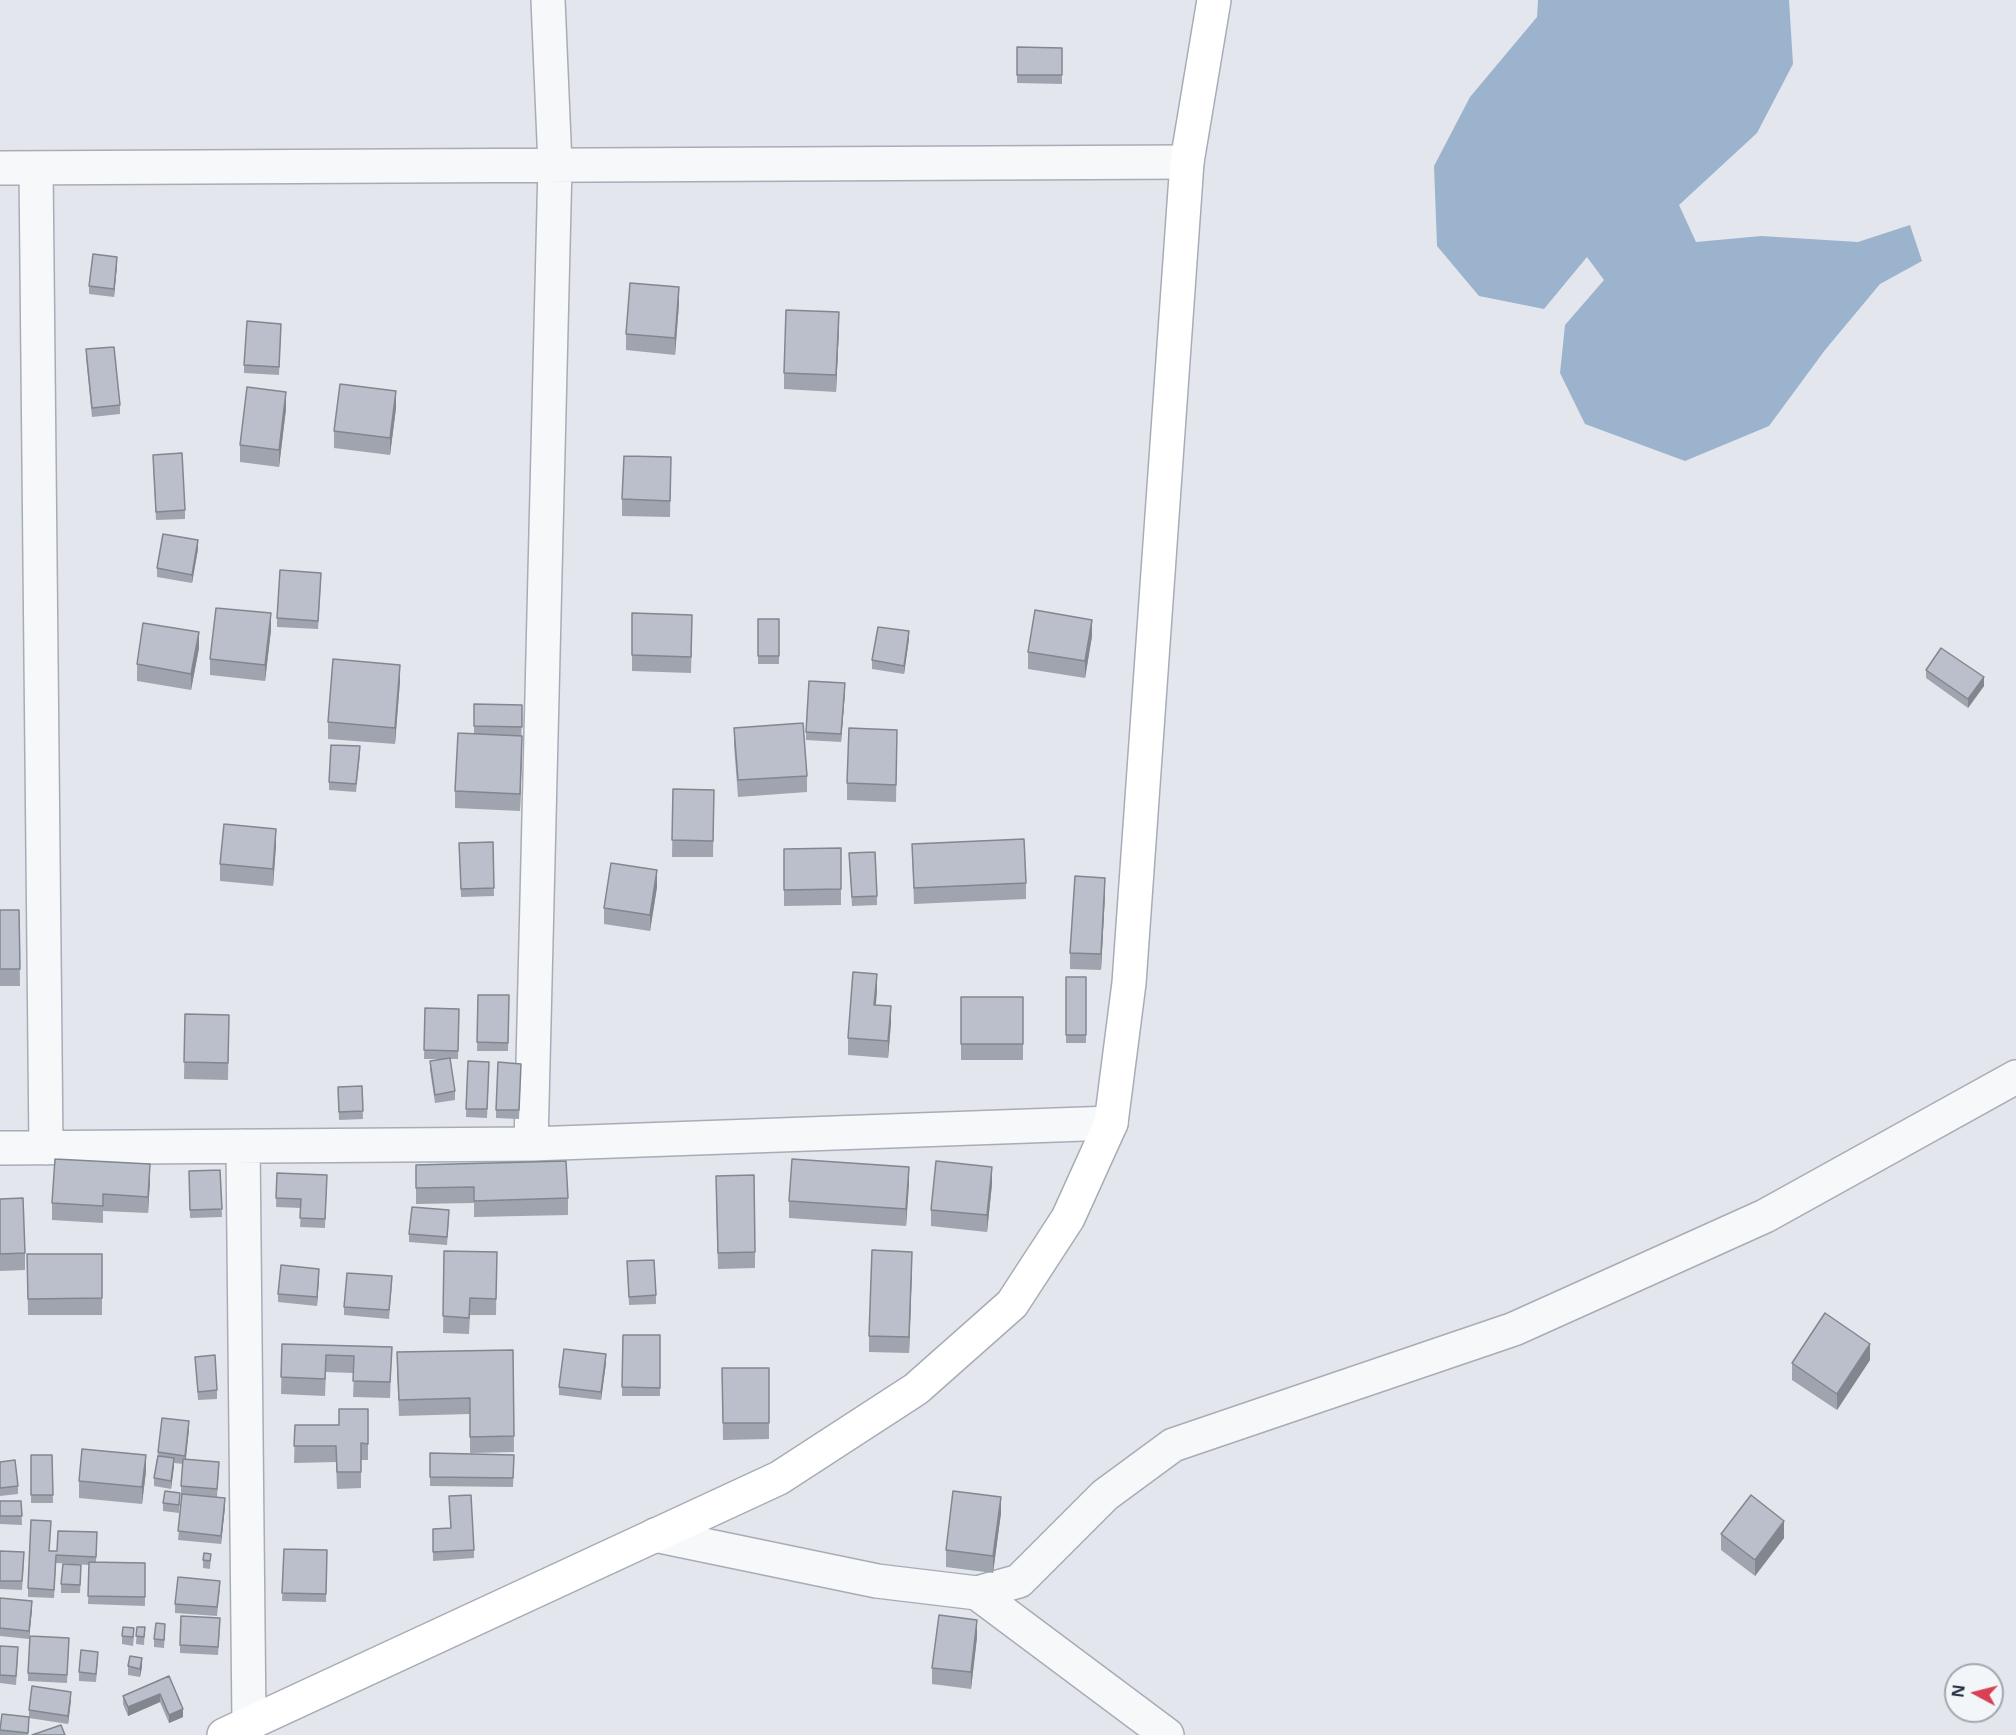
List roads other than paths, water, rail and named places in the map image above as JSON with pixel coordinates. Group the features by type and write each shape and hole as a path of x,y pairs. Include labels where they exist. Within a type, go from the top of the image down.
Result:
{"main road":[{"path":"237,1729 779,1478 916,1389 1012,1304 1068,1218 1111,1123 1129,983 1187,162 1215,0"}],"street":[{"path":"531,1144 555,165 548,0"},
{"path":"0,168 1187,162"},
{"path":"36,168 46,1148"},
{"path":"655,1535 877,1581 977,1593 1018,1581 1106,1495 1173,1445 1514,1329 1765,1216 2016,1077"},
{"path":"0,1148 531,1144 1111,1123"},
{"path":"237,1729 243,1146"},
{"path":"977,1593 1167,1735"}],"water":[{"path":"1538,0 1789,0 1793,64 1757,133 1679,205 1696,242 1761,236 1858,242 1910,225 1922,261 1880,284 1825,350 1769,426 1685,461 1585,424 1560,373 1565,325 1604,280 1587,257 1544,309 1479,296 1437,246 1434,166 1470,97 1537,17"}]}
